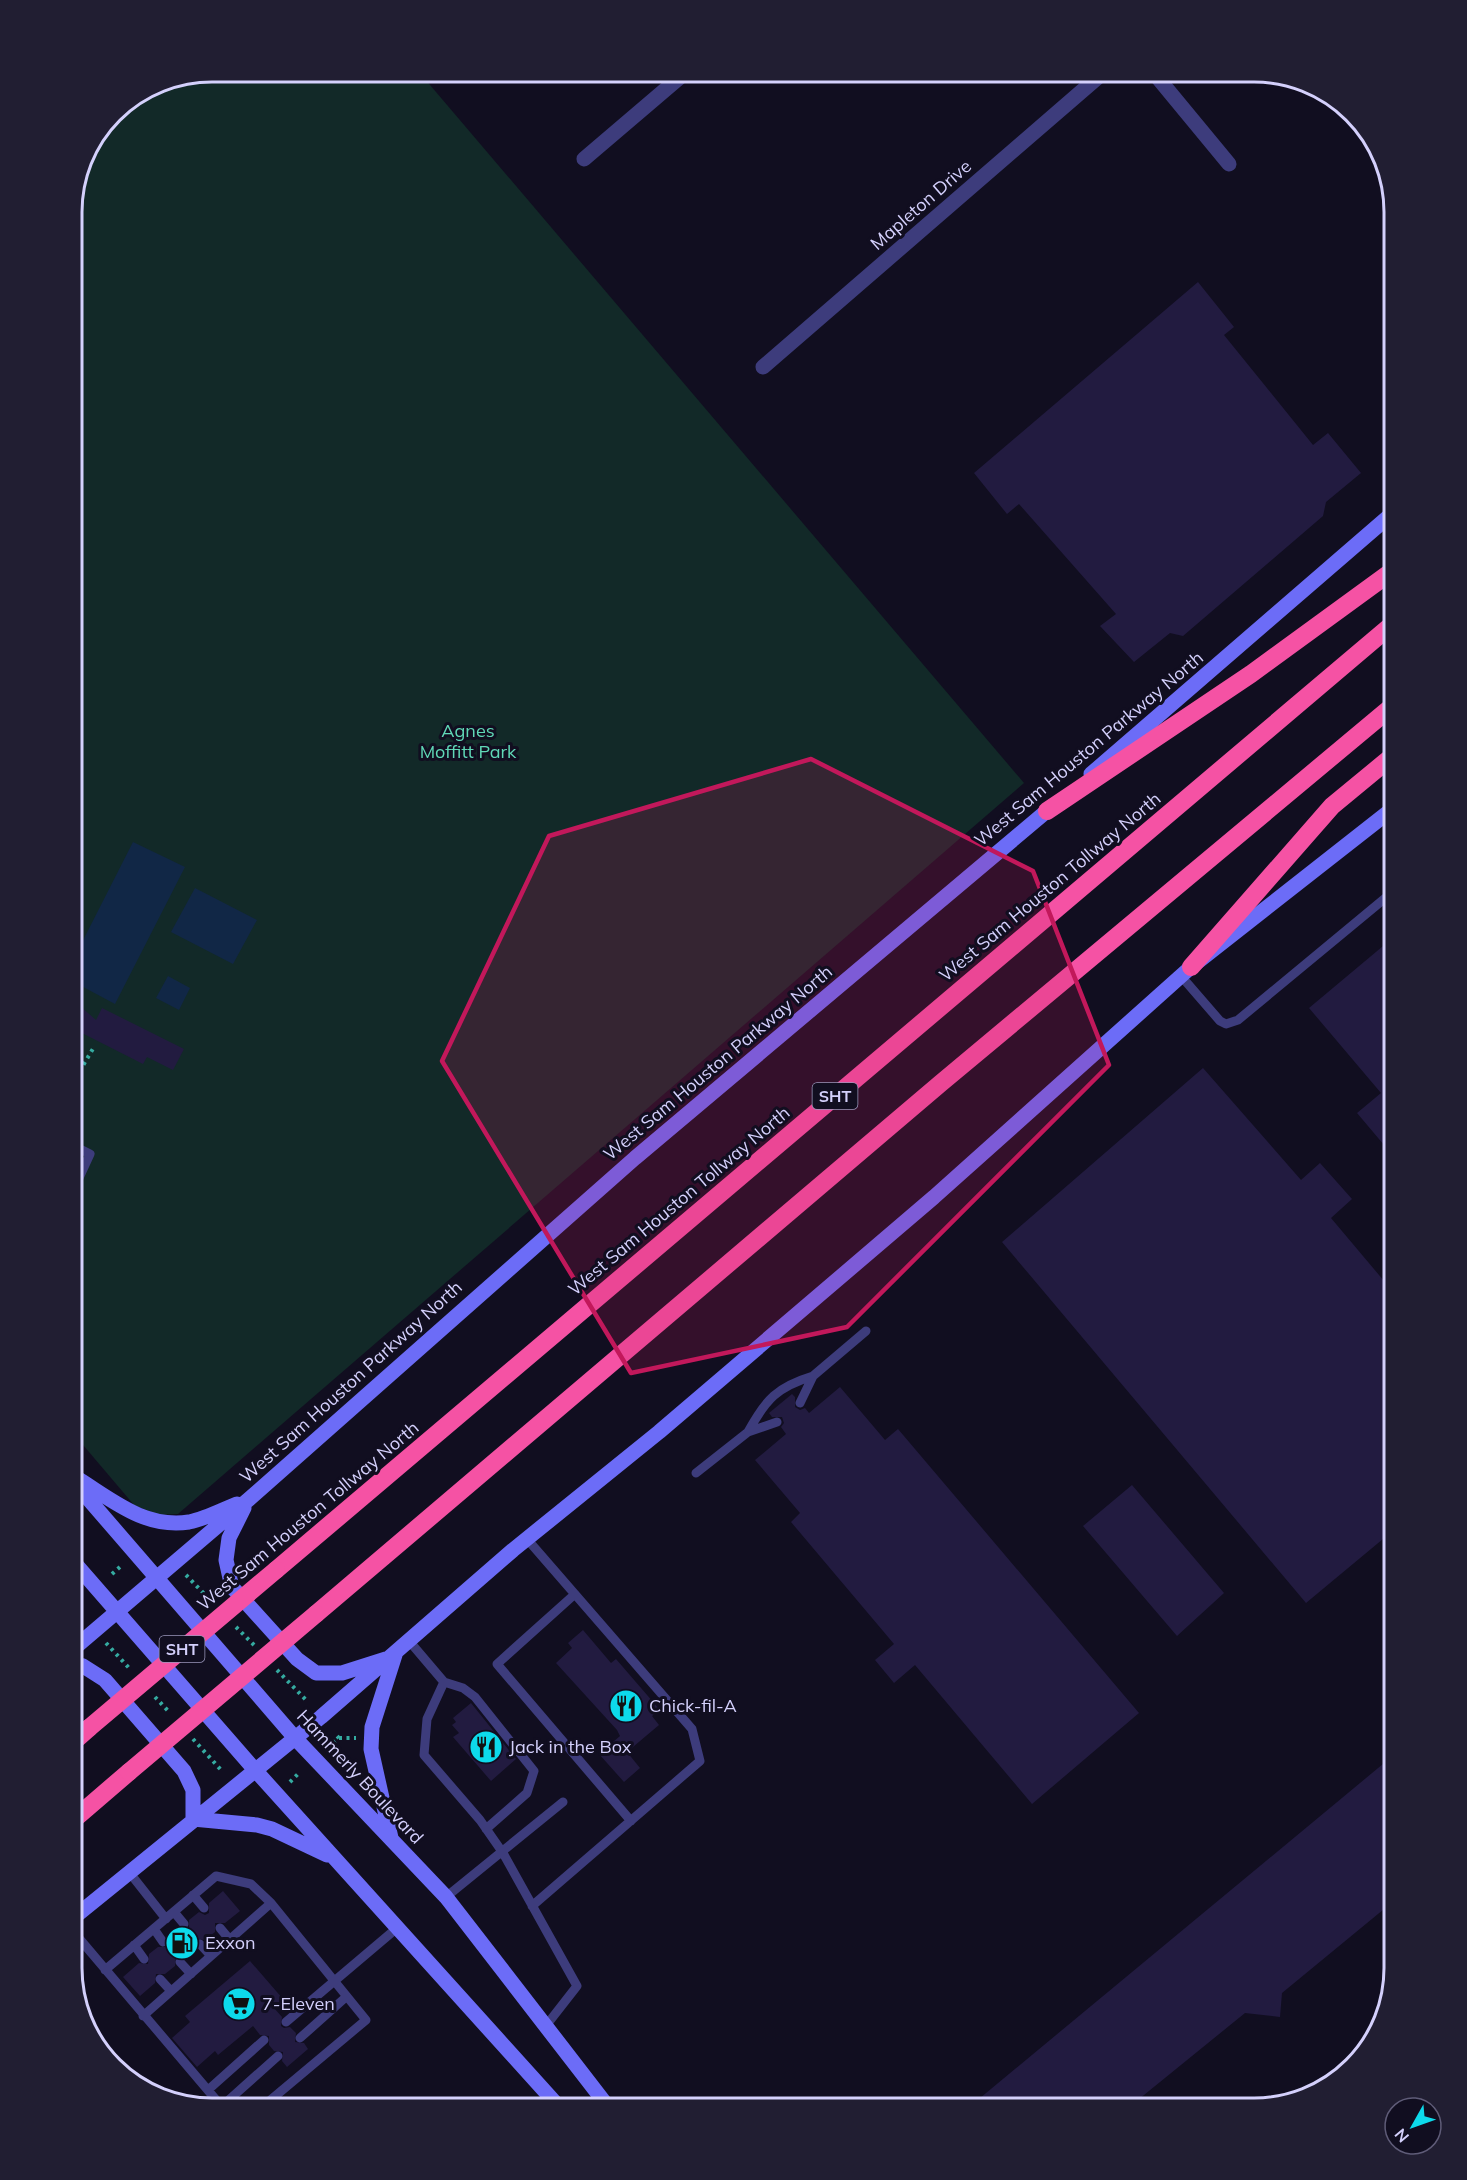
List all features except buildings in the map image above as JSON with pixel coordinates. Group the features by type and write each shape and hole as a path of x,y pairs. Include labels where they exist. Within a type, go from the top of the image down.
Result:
{"highway":[{"path":"1047,811 1251,674 1384,577"},
{"name":"West Sam Houston Tollway North","path":"82,1734 1384,631"},
{"path":"82,1812 941,1083 1384,713"},
{"path":"1186,972 1332,806 1384,763"}],"main road":[{"name":"West Sam Houston Parkway North","path":"82,1641 248,1500 635,1158 1047,811 1384,521"},
{"path":"82,1911 295,1738 395,1655 527,1539 659,1432 934,1197 1186,972 1384,816"},
{"path":"82,1481 138,1516 158,1522 189,1522 248,1500"},
{"name":"Hammerly Boulevard","path":"82,1492 295,1738 446,1897 601,2097"},
{"path":"248,1500 229,1538 226,1560 232,1587 297,1659 316,1673 342,1673 395,1655"},
{"path":"82,1572 255,1770 550,2097"},
{"path":"391,1839 371,1749 372,1727 395,1655"},
{"path":"82,1666 105,1680 184,1771 193,1790 193,1819"},
{"path":"193,1819 245,1822 272,1829 334,1858"}],"street":[{"path":"584,159 674,82"},
{"name":"Mapleton Drive","path":"763,367 1091,83"},
{"path":"1162,83 1229,164"}],"lane":[{"path":"1186,972 1220,1021 1226,1024 1238,1020 1384,899"},
{"path":"82,1150 90,1154 82,1170"},
{"path":"748,1432 763,1404 788,1384 813,1376 866,1331"},
{"path":"800,1402 813,1376"},
{"path":"696,1473 748,1432 777,1422"},
{"path":"527,1539 692,1729 700,1761 532,1906"},
{"path":"575,1594 497,1664 631,1821"},
{"path":"410,1642 444,1682 463,1688 475,1697 527,1759 534,1771 527,1793 486,1829"},
{"path":"444,1682 427,1719 424,1755 486,1829 503,1853 577,1986 545,2027"},
{"path":"446,1897 503,1853 562,1802"},
{"path":"129,1872 166,1918"},
{"path":"105,1970 216,1876 251,1884 271,1903 366,2020 274,2097"},
{"path":"193,1895 204,1908"},
{"path":"143,2016 271,1903"},
{"path":"174,1912 184,1924"},
{"path":"220,1928 230,1940"},
{"path":"286,2022 397,1928"},
{"path":"154,1929 163,1942"},
{"path":"82,1942 214,2097"},
{"path":"200,1944 211,1956"},
{"path":"134,1946 144,1959"},
{"path":"180,1962 191,1974"},
{"path":"160,1979 171,1991"},
{"path":"300,2038 346,1996"},
{"path":"207,2090 264,2040"},
{"path":"234,2097 279,2056"}],"path":[{"path":"83,1066 94,1047"},
{"path":"112,1574 120,1567"},
{"path":"186,1574 218,1608"},
{"path":"234,1624 258,1650"},
{"path":"106,1643 137,1677"},
{"path":"274,1667 306,1700"},
{"path":"153,1694 176,1720"},
{"path":"334,1733 339,1738"},
{"path":"191,1737 222,1771"},
{"path":"333,1743 339,1738 360,1738"},
{"path":"290,1782 299,1773"}],"highlighted area":[{"path":"811,759 1033,871 1109,1065 847,1327 631,1373 442,1061 549,836"}],"green space":[{"name":"Agnes Moffitt Park","path":"213,82 428,82 1024,783 178,1514 158,1515 134,1505 82,1444 83,204 85,187 92,163 109,133 140,104 171,89"}],"water":[{"path":"133,842 185,867 115,1004 83,987 83,941"},
{"path":"195,888 257,920 233,964 171,932"},
{"path":"168,976 190,988 179,1010 156,998"}],"place":[{"name":"Chick-fil-A","path":"626,1706"},
{"name":"Jack in the Box","path":"486,1747"},
{"name":"Exxon","path":"182,1943"},
{"name":"7-Eleven","path":"239,2004"}]}
